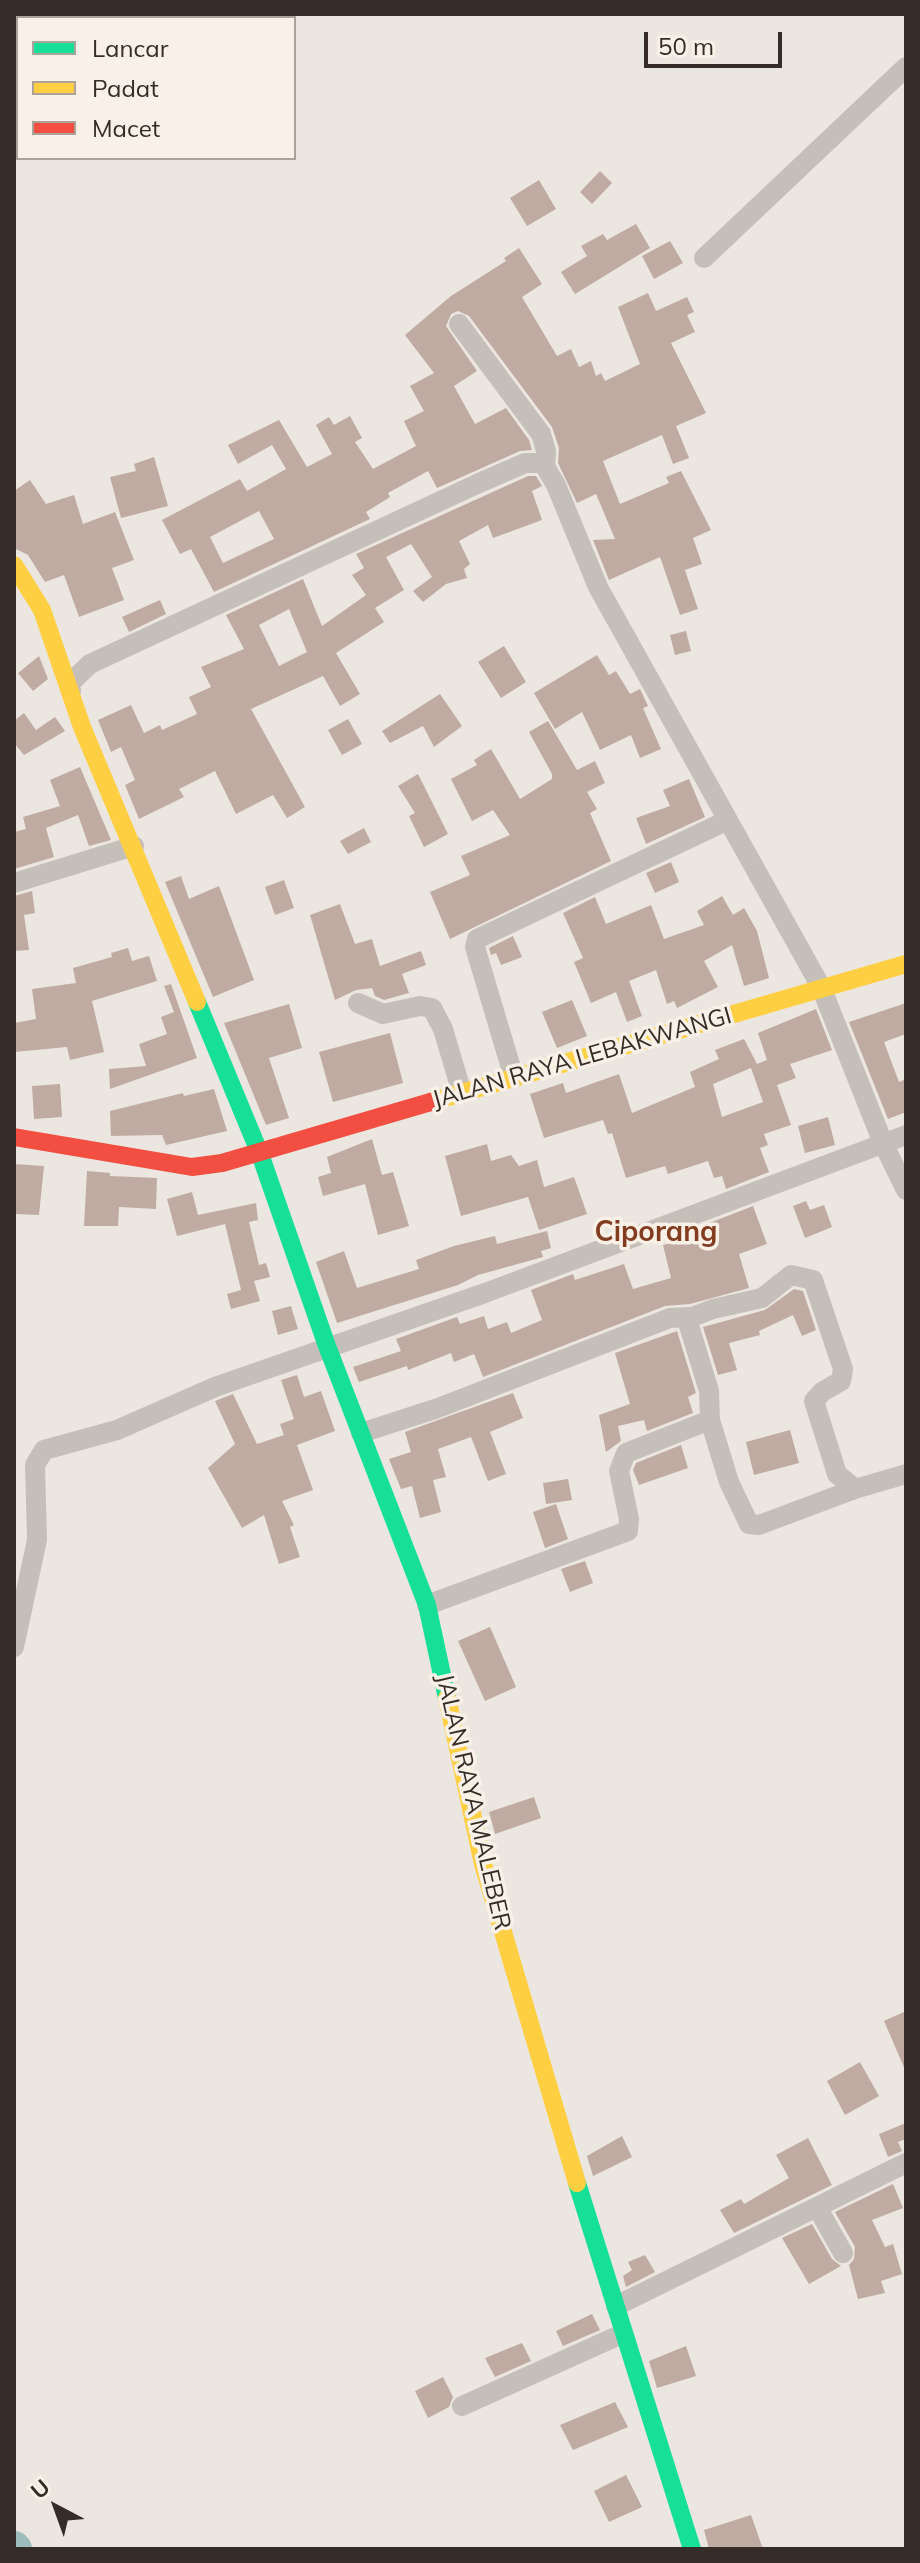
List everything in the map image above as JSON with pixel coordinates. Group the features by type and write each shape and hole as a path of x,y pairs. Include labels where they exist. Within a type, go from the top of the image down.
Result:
{"street":[{"path":"704,258 906,67"},
{"path":"459,324 541,434 546,451 545,467"},
{"path":"71,691 69,684 90,664 525,463 543,463 598,587 821,987 883,1143 906,1190"},
{"name":"JALAN RAYA MALEBER","path":"14,565 42,610 82,727 260,1154 327,1346 427,1605 483,1864 622,2334 692,2549"},
{"path":"514,1078 475,947 477,939 726,821"},
{"path":"14,883 134,846"},
{"name":"JALAN RAYA LEBAKWANGI","path":"14,1137 192,1167 260,1154 906,964"},
{"path":"358,1003 383,1014 420,1006 432,1008 443,1029 462,1093"},
{"path":"14,1647 37,1540 38,1456 44,1450 117,1430 215,1387 485,1293 906,1135"},
{"path":"361,1433 438,1408 670,1318 690,1317 762,1298 791,1275 813,1280 843,1369 841,1381 822,1392 814,1401 837,1474 855,1489"},
{"path":"690,1317 687,1319 709,1391 710,1420 729,1482 749,1524 759,1525 855,1489 906,1474"},
{"path":"427,1605 628,1531 629,1519 619,1471 626,1453 710,1420"},
{"path":"616,2306 906,2163"},
{"path":"817,2207 843,2253"},
{"path":"462,2406 622,2334"}],"building":[{"path":"600,171 612,183 592,204 580,192"},
{"path":"539,180 556,209 527,226 510,198"},
{"path":"636,224 650,248 575,294 561,272 587,256 581,246 603,234 607,240"},
{"path":"670,241 683,263 654,279 642,256"},
{"path":"519,248 542,284 522,297 557,356 571,349 579,367 591,361 596,376 601,373 605,381 640,364 618,307 648,293 656,311 687,297 694,312 687,315 695,332 671,343 706,413 676,426 689,458 673,464 662,435 603,461 620,504 669,483 666,477 681,471 711,530 693,538 702,564 685,570 698,609 680,615 660,557 609,580 593,540 615,539 596,494 577,503 558,463 559,448 552,427 469,316 458,311 451,314 446,326 477,371 454,386 475,424 506,408 529,440 532,450 520,451 437,488 428,471 388,493 390,497 366,512 370,519 214,592 191,549 180,554 162,520 240,479 247,491 286,469 272,445 238,464 228,445 279,420 307,467 332,454 316,425 329,417 334,425 350,416 362,438 355,442 373,469 416,446 404,421 424,411 410,386 434,373 405,335 451,296 506,261 504,258","holes":["259,511 274,539 223,563 210,537"]},
{"path":"154,457 168,506 121,518 110,477 136,471 134,464"},
{"path":"528,476 536,476 542,486 532,491 542,520 493,538 488,525 459,541 470,564 464,569 467,578 446,584 423,602 413,591 432,577 411,544 386,557 404,590 375,608 384,622 336,653 360,694 340,706 323,676 251,709 305,807 287,818 273,795 236,814 215,771 179,789 184,797 139,819 125,785 135,780 121,747 111,752 98,720 131,705 144,733 160,725 162,730 197,714 189,697 211,687 201,667 244,649 226,615 303,579 322,626 366,595 352,575 364,568 356,554","holes":["289,609 307,652 279,666 259,625"]},
{"path":"30,480 46,504 74,495 83,524 115,512 134,560 112,568 124,600 79,617 64,575 45,582 28,555 14,548 14,491"},
{"path":"160,600 166,614 129,632 122,617"},
{"path":"686,631 691,651 675,655 670,635"},
{"path":"504,646 526,682 501,698 478,662"},
{"path":"597,655 609,675 616,671 630,694 640,689 648,706 643,708 661,749 640,758 631,735 600,750 582,712 555,729 534,693"},
{"path":"39,656 48,679 33,691 18,673"},
{"path":"440,694 462,726 434,747 423,726 390,743 382,731"},
{"path":"24,713 36,730 55,717 65,731 24,755 14,743 14,721"},
{"path":"348,719 362,744 342,755 328,730"},
{"path":"548,721 577,770 595,761 605,783 587,792 597,809 590,813 611,861 450,939 430,892 470,875 461,856 510,835 493,810 472,821 451,779 477,765 474,760 491,749 520,799 552,779 529,732"},
{"path":"80,767 111,840 89,846 78,815 46,828 54,857 14,869 14,832 26,829 23,817 60,806 50,780"},
{"path":"418,774 448,834 424,847 409,816 415,813 398,786"},
{"path":"689,779 705,817 646,844 636,818 670,806 663,790"},
{"path":"364,828 371,842 348,854 340,841"},
{"path":"671,862 679,882 655,893 646,873"},
{"path":"181,876 189,899 219,886 254,980 213,997 165,882"},
{"path":"284,880 294,908 275,915 265,887"},
{"path":"32,891 35,913 24,915 29,950 14,951 14,896"},
{"path":"722,896 733,915 744,908 757,931 769,978 744,986 732,945 704,961 718,987 677,1008 674,1001 667,1004 656,970 629,981 642,1016 627,1022 616,992 591,1003 574,962 583,958 563,913 595,897 606,924 651,905 664,939 704,925 697,911"},
{"path":"340,904 355,944 372,939 380,966 421,951 426,965 402,974 409,993 384,1000 375,996 372,988 356,990 335,1000 310,915"},
{"path":"513,936 522,957 501,965 496,953 491,955 489,948"},
{"path":"128,948 132,961 149,956 157,981 92,1001 104,1052 70,1060 67,1047 14,1052 14,1023 36,1019 32,989 76,983 73,968 112,957 111,953"},
{"path":"171,984 197,1058 110,1089 109,1069 146,1066 139,1044 167,1034 161,1017 174,1012 164,986"},
{"path":"572,1000 587,1036 557,1048 542,1012"},
{"path":"906,1003 906,1034 884,1042 899,1082 906,1079 906,1112 888,1119 849,1022"},
{"path":"289,1004 302,1048 269,1058 289,1118 266,1125 224,1023"},
{"path":"816,1009 832,1050 790,1064 796,1078 777,1085 791,1125 764,1134 768,1145 760,1148 769,1172 726,1189 722,1176 714,1178 708,1161 668,1174 665,1166 626,1178 612,1133 608,1134 603,1120 544,1138 530,1094 563,1083 566,1093 619,1074 632,1113 695,1087 690,1072 719,1059 715,1050 744,1039 757,1064 767,1060 758,1033","holes":["751,1068 763,1102 722,1117 713,1084"]},
{"path":"390,1033 403,1083 333,1102 319,1052"},
{"path":"60,1084 62,1117 34,1119 32,1086"},
{"path":"214,1089 227,1131 166,1145 162,1135 111,1136 110,1111 183,1093 184,1096"},
{"path":"828,1117 835,1145 805,1153 798,1126"},
{"path":"372,1139 382,1175 393,1172 409,1226 378,1235 365,1184 323,1196 318,1177 331,1173 327,1157"},
{"path":"487,1144 491,1161 511,1155 519,1166 537,1160 544,1187 574,1177 587,1214 539,1230 528,1197 461,1216 445,1156"},
{"path":"14,1164 44,1166 39,1215 14,1214"},
{"path":"87,1171 110,1173 110,1176 157,1178 156,1209 119,1207 118,1226 84,1226"},
{"path":"192,1192 198,1215 256,1203 258,1220 249,1222 259,1265 266,1263 270,1277 254,1281 260,1301 231,1309 227,1294 241,1290 225,1224 177,1236 167,1199"},
{"path":"806,1201 810,1210 824,1205 832,1227 805,1238 793,1206"},
{"path":"753,1206 767,1244 739,1254 749,1288 690,1304 665,1306 483,1377 474,1354 454,1362 451,1353 408,1370 407,1366 359,1382 353,1367 401,1351 396,1339 457,1317 460,1324 484,1316 488,1329 507,1322 511,1333 542,1320 531,1290 573,1274 575,1280 624,1264 633,1289 671,1278 663,1245 711,1234 707,1224"},
{"path":"547,1231 551,1248 541,1251 543,1257 478,1275 458,1285 337,1323 316,1262 344,1251 357,1288 419,1269 416,1260 454,1246 495,1236 497,1244"},
{"path":"794,1289 803,1291 816,1330 802,1336 793,1315 759,1331 760,1335 729,1343 737,1370 718,1375 703,1327 765,1310"},
{"path":"291,1306 298,1329 278,1335 272,1311"},
{"path":"677,1331 696,1393 688,1397 693,1413 647,1431 644,1420 618,1426 621,1441 606,1452 599,1415 630,1404 615,1353"},
{"path":"297,1375 304,1397 321,1391 335,1431 297,1445 313,1490 282,1501 294,1525 290,1527 300,1557 279,1564 264,1515 242,1528 208,1468 235,1444 215,1401 233,1394 257,1444 284,1435 280,1424 294,1419 281,1380"},
{"path":"513,1393 523,1418 490,1432 506,1474 488,1481 471,1437 438,1449 446,1477 433,1480 441,1512 420,1518 412,1486 401,1489 389,1459 411,1452 405,1432"},
{"path":"790,1430 799,1463 754,1475 746,1442"},
{"path":"681,1445 688,1468 639,1485 633,1470 636,1463"},
{"path":"568,1479 572,1500 546,1504 543,1483"},
{"path":"556,1504 568,1539 545,1548 533,1512"},
{"path":"585,1561 593,1583 570,1592 561,1569"},
{"path":"490,1627 516,1687 485,1701 458,1641"},
{"path":"534,1797 541,1818 495,1834 489,1812"},
{"path":"906,2011 906,2072 884,2021"},
{"path":"860,2062 879,2096 845,2115 827,2081"},
{"path":"906,2123 906,2139 898,2142 902,2151 888,2157 879,2134"},
{"path":"622,2136 632,2157 593,2176 587,2156"},
{"path":"808,2138 832,2185 734,2233 720,2210 741,2199 744,2204 789,2178 776,2155"},
{"path":"893,2184 903,2208 872,2220 885,2247 893,2244 902,2274 881,2281 885,2293 858,2299 849,2265 854,2259 855,2247 835,2212"},
{"path":"812,2224 832,2259 841,2266 809,2284 782,2238"},
{"path":"645,2255 655,2272 626,2287 623,2276 632,2270 628,2262"},
{"path":"592,2314 600,2330 563,2346 556,2331"},
{"path":"522,2343 531,2361 495,2377 485,2358"},
{"path":"686,2346 696,2376 657,2388 649,2361"},
{"path":"443,2377 453,2397 449,2407 428,2418 415,2391"},
{"path":"615,2402 628,2427 573,2450 560,2425"},
{"path":"626,2475 642,2507 609,2522 594,2491"},
{"path":"751,2515 763,2549 709,2549 704,2530"}],"traffic: fast":[{"path":"197,1002 260,1154 327,1346 427,1605 447,1698"},
{"path":"577,2183 692,2549"}],"traffic: slow":[{"path":"14,565 42,610 82,727 197,1002"},
{"path":"434,1101 906,964"},
{"path":"447,1698 483,1864 577,2183"}],"traffic: jam":[{"path":"14,1137 192,1167 222,1163 434,1101"}],"district":[{"name":"Ciporang","path":"656,1233"}]}
